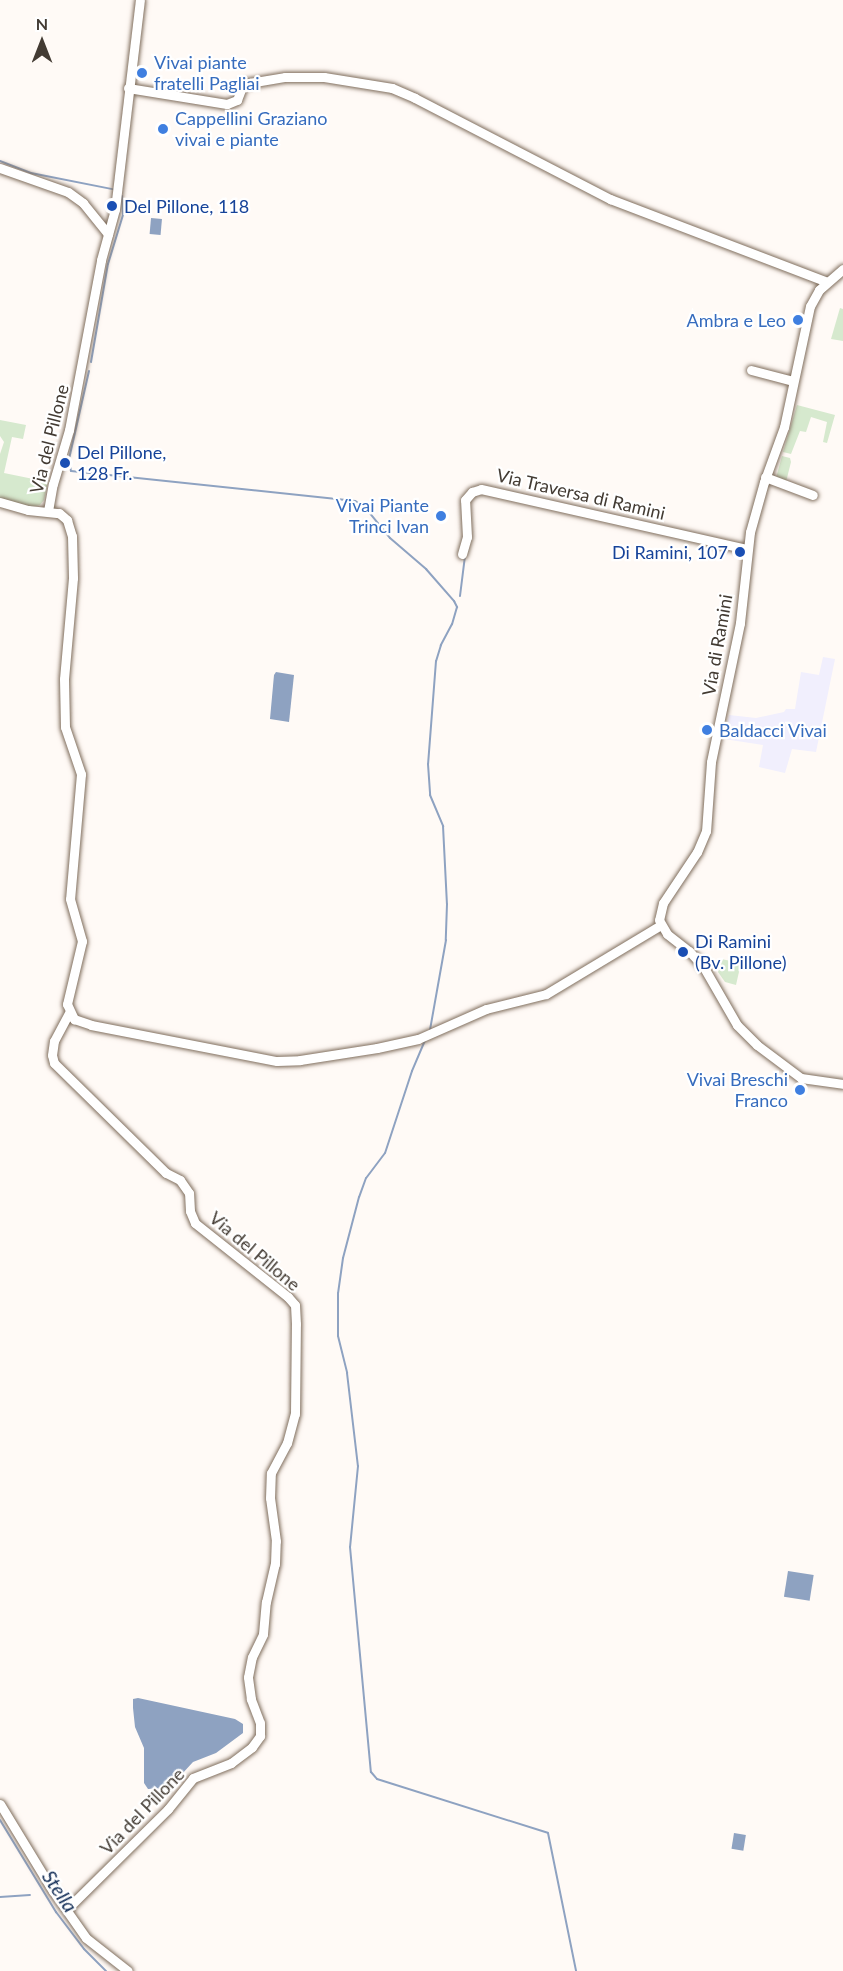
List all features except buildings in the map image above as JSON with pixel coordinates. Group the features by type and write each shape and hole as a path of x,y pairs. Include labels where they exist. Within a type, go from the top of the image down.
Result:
{"street":[{"name":"Via del Pillone","path":"67,1909 168,1809 193,1778 231,1763 252,1747 260,1736 260,1723 251,1699 248,1677 252,1657 263,1634 266,1602 275,1564 276,1538 270,1486 271,1473 287,1443 294,1418 296,1312 291,1299 198,1226 191,1215 189,1193 179,1179 166,1173 54,1063 51,1055 54,1041 69,1013 67,1004 82,946 70,899 81,774 66,733 64,711 64,667 73,578 72,540 66,518 48,511 81,376 116,201 140,0"},
{"path":"128,88 230,104 237,100 240,86 251,81 310,76 338,78 399,90 610,199 827,282"},
{"path":"0,168 68,192 83,203 108,234"},
{"name":"Via di Ramini","path":"661,925 659,915 663,903 697,852 707,826 711,762 740,622 747,549 765,477 784,427 812,301 827,282 843,269"},
{"path":"751,370 793,381"},
{"path":"765,477 813,495"},
{"name":"Via Traversa di Ramini","path":"462,554 467,534 465,500 472,492 481,489 747,549"},
{"path":"0,502 28,510 48,511"},
{"path":"69,1013 74,1019 84,1023 277,1061 311,1059 418,1039 486,1009 550,992 661,925 703,966 737,1025 767,1054 801,1078 843,1084"},
{"path":"0,1804 88,1941 128,1971"}],"shaded area":[{"path":"823,657 835,659 816,752 792,749 785,773 759,767 763,745 724,739 729,715 756,718 784,712 786,709 795,709 801,672 819,675"}],"green space":[{"path":"840,308 843,309 843,341 831,339"},
{"path":"797,405 835,415 827,443 823,442 827,422 811,417 806,432 800,431 791,454 783,452"},
{"path":"0,420 26,425 23,439 12,437 4,473 48,482 44,500 40,505 32,507 0,499 0,454 4,442 0,436"},
{"path":"782,456 790,458 791,462 786,482 776,478"},
{"path":"721,959 741,963 736,985 725,982 718,972"}],"water":[{"path":"151,218 162,219 161,235 150,234"},
{"path":"276,672 294,675 289,722 270,719"},
{"path":"788,1571 814,1575 810,1601 784,1597"},
{"path":"138,1698 235,1719 243,1724 243,1733 216,1753 193,1762 169,1788 148,1789 144,1783 144,1748 135,1727 133,1699"},
{"path":"734,1833 746,1835 743,1851 731,1849"}],"waterway":[{"path":"0,161 31,173 112,189"},
{"path":"91,362 108,264 123,215 122,196"},
{"path":"89,371 69,459 71,471 355,501 364,506 390,538 426,569 454,601 457,607 452,624 436,661 428,764 430,795 443,826 447,904 446,940 430,1030"},
{"path":"460,596 465,556"},
{"path":"426,1038 412,1071 385,1153 366,1178 359,1197 343,1258 338,1293 338,1336 347,1373 358,1466 350,1547 371,1772 377,1779 548,1833 576,1971"},
{"name":"Stella","path":"0,1820 56,1912 84,1949 106,1971"},
{"path":"0,1897 30,1895"}],"place":[{"name":"Vivai piante fratelli Pagliai","path":"142,73"},
{"name":"Cappellini Graziano vivai e piante","path":"163,129"},
{"name":"Del Pillone, 118","path":"112,206"},
{"name":"Ambra e Leo","path":"798,320"},
{"name":"Del Pillone, 128 Fr.","path":"65,463"},
{"name":"Vivai Piante Trinci Ivan","path":"441,516"},
{"name":"Di Ramini, 107","path":"740,552"},
{"name":"Baldacci Vivai","path":"707,730"},
{"name":"Di Ramini (Bv. Pillone)","path":"683,952"},
{"name":"Vivai Breschi Franco","path":"800,1090"}]}
